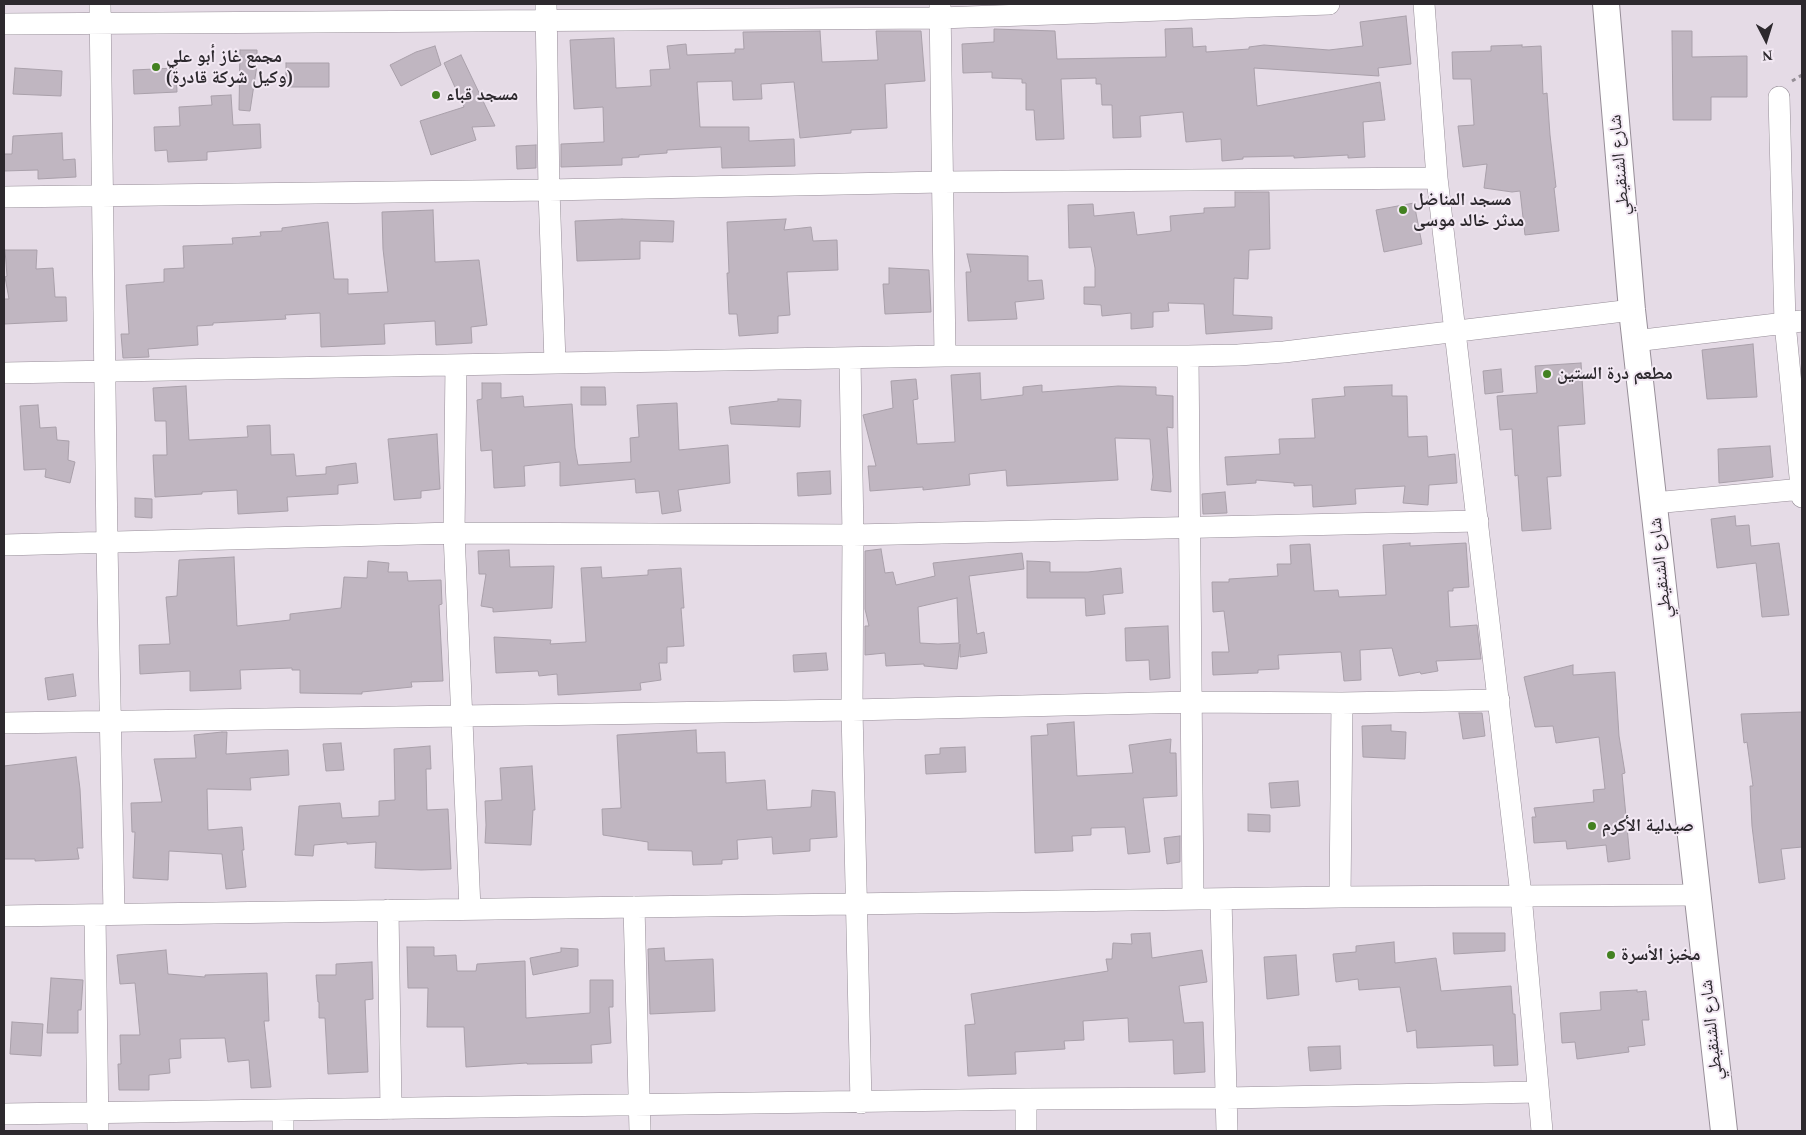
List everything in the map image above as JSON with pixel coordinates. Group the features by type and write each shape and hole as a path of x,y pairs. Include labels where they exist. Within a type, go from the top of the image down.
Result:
{"street":[{"path":"4,24 101,13 940,11 1330,4"},
{"path":"1424,4 1437,178 1521,895 1542,1131"},
{"name":"شارع الشنقيطي","path":"1606,4 1632,310 1724,1131"},
{"path":"940,11 945,356"},
{"path":"546,12 549,190 555,362"},
{"path":"98,1122 111,722 104,371 101,13"},
{"path":"1654,503 1802,492 1794,322 1779,97"},
{"path":"4,197 549,190 942,182 1437,178"},
{"path":"4,372 945,356 1188,356 1284,352 1632,310"},
{"path":"1636,341 1794,322"},
{"path":"1188,356 1193,899"},
{"path":"850,358 853,535 852,710 861,1103"},
{"path":"456,365 454,533 470,909"},
{"path":"4,545 454,533 853,535 1478,521"},
{"path":"4,723 852,710 1192,702 1342,703 1499,700"},
{"path":"1340,897 1342,703"},
{"path":"4,916 1340,897 1697,895"},
{"path":"1221,899 1227,1131"},
{"path":"634,907 640,1131"},
{"path":"388,910 392,1109"},
{"path":"4,1114 98,1122 283,1110 861,1103 1026,1099 1226,1098 1538,1092"},
{"path":"1026,1099 1026,1131"},
{"path":"283,1110 283,1131"}],"building":[{"path":"1406,16 1411,64 1378,68 1379,76 1254,68 1257,106 1380,82 1385,120 1363,122 1365,157 1348,158 1348,155 1294,158 1294,156 1243,157 1243,159 1222,161 1221,139 1186,142 1183,112 1140,116 1141,137 1113,138 1112,105 1102,105 1101,84 1096,84 1096,78 1061,79 1064,139 1036,140 1034,110 1026,110 1026,83 1022,83 1022,79 992,78 992,72 963,73 962,44 994,42 994,29 1055,31 1057,59 1166,57 1165,29 1192,28 1193,47 1206,46 1206,52 1249,49 1249,47 1264,45 1329,50 1363,46 1360,22"},
{"path":"820,31 822,62 878,60 876,31 921,31 925,81 885,84 887,128 851,130 851,133 800,138 794,82 761,84 762,99 733,100 732,81 697,82 700,127 749,127 749,141 794,139 795,166 722,168 721,147 667,150 667,153 622,158 622,165 561,167 561,144 604,142 603,107 574,109 570,40 614,38 616,88 651,86 650,70 670,69 667,46 686,44 687,55 735,53 735,49 744,49 743,32"},
{"path":"1672,31 1692,31 1692,57 1747,56 1747,97 1711,97 1711,120 1673,120"},
{"path":"1522,45 1522,47 1541,46 1543,94 1547,93 1559,231 1525,235 1520,191 1512,192 1484,188 1487,164 1463,167 1458,126 1474,125 1471,79 1453,79 1452,52 1491,51 1491,46"},
{"path":"435,46 441,65 401,86 390,65 416,52"},
{"path":"240,50 257,50 257,65 250,111 239,110"},
{"path":"461,55 495,126 472,127 476,140 431,155 420,121 464,107 444,63"},
{"path":"286,63 329,63 329,87 286,87"},
{"path":"15,68 62,71 61,96 13,94"},
{"path":"176,68 177,92 134,94 133,70"},
{"path":"231,95 233,125 260,124 261,148 207,152 207,160 168,162 167,150 155,151 154,127 180,126 179,107 212,105 211,96"},
{"path":"62,133 63,160 75,159 76,177 38,179 38,170 4,171 4,154 12,154 13,136"},
{"path":"536,145 536,168 517,169 516,146"},
{"path":"1235,192 1269,192 1270,249 1249,250 1248,279 1234,278 1233,315 1272,317 1272,329 1206,334 1204,304 1168,303 1169,311 1153,312 1153,327 1131,329 1131,313 1102,316 1101,305 1084,304 1084,287 1095,287 1095,268 1091,247 1069,248 1068,205 1093,204 1094,216 1134,212 1137,235 1171,231 1170,216 1204,213 1204,208 1235,207"},
{"path":"1414,203 1422,244 1384,252 1376,210"},
{"path":"433,210 435,262 479,260 487,325 471,327 472,343 436,345 435,321 384,324 385,344 321,347 320,313 285,315 286,319 213,323 213,325 197,326 198,345 148,349 149,357 123,358 121,334 129,334 126,285 164,282 164,269 184,268 183,246 233,244 232,238 261,236 260,232 282,231 282,228 328,222 334,279 348,279 348,294 388,292 383,249 382,212"},
{"path":"622,219 674,221 673,242 640,241 640,259 577,261 575,221"},
{"path":"786,219 784,230 811,227 813,241 837,240 838,270 787,272 790,315 778,316 778,333 739,336 737,314 729,314 727,222"},
{"path":"5,250 37,250 36,269 53,268 55,297 66,297 67,321 4,324 4,299 9,299 5,277 7,276"},
{"path":"967,254 1028,256 1028,281 1042,280 1044,299 1015,302 1017,319 968,321 966,272 971,272"},
{"path":"889,268 929,270 931,312 885,314 883,284 889,284"},
{"path":"1753,344 1757,397 1707,399 1702,350"},
{"path":"1581,363 1585,424 1558,426 1561,476 1547,477 1551,529 1522,531 1518,475 1515,476 1512,429 1500,430 1497,396 1537,393 1535,366"},
{"path":"1501,369 1503,392 1485,394 1483,371"},
{"path":"980,373 981,400 1023,395 1023,387 1042,385 1042,392 1118,386 1156,387 1156,395 1173,396 1173,428 1167,427 1171,492 1151,490 1153,477 1150,439 1115,438 1118,480 1007,486 1006,470 969,474 970,485 923,490 923,487 870,491 868,466 876,466 863,415 893,408 891,381 916,379 918,399 913,400 917,444 955,442 951,375"},
{"path":"482,383 501,383 501,398 523,396 524,407 572,404 578,465 631,462 630,438 639,437 637,405 677,403 679,450 728,445 730,483 678,490 681,511 662,514 659,491 636,493 635,479 560,486 560,462 524,466 525,486 494,488 492,450 481,451 477,400 482,399"},
{"path":"1392,385 1392,396 1407,396 1408,437 1427,436 1428,457 1455,454 1457,483 1429,485 1428,505 1403,503 1405,486 1355,489 1356,504 1313,507 1312,485 1294,486 1294,483 1256,480 1256,483 1227,485 1225,457 1280,454 1279,439 1315,438 1312,399 1345,396 1344,387"},
{"path":"186,386 189,440 248,437 247,426 270,425 271,455 294,454 296,476 326,474 326,467 356,463 358,483 338,485 338,494 287,497 288,511 238,514 237,490 155,497 153,455 167,455 166,421 155,421 153,388"},
{"path":"581,387 605,387 606,405 581,405"},
{"path":"778,399 801,400 800,427 731,424 729,407 778,401"},
{"path":"38,405 40,428 56,427 57,440 69,441 68,460 75,462 70,483 45,477 46,469 24,470 20,406"},
{"path":"437,434 440,489 421,491 421,498 394,500 388,439"},
{"path":"1770,446 1773,477 1719,483 1718,449"},
{"path":"830,471 831,494 798,496 797,473"},
{"path":"1225,492 1227,513 1203,514 1202,494"},
{"path":"135,498 152,499 152,518 135,517"},
{"path":"1735,516 1736,526 1749,525 1751,546 1779,543 1789,615 1762,617 1756,563 1717,568 1711,519"},
{"path":"1410,543 1410,546 1466,543 1469,587 1453,588 1453,591 1448,591 1450,627 1477,625 1481,659 1436,661 1438,671 1399,676 1392,648 1360,650 1361,680 1344,681 1341,652 1278,655 1279,669 1258,670 1258,673 1213,675 1212,652 1229,652 1224,611 1213,612 1212,582 1229,582 1229,579 1278,576 1277,564 1291,564 1290,545 1310,544 1314,591 1338,590 1339,597 1386,595 1383,545"},
{"path":"881,549 885,573 893,572 896,585 935,576 933,563 1022,553 1024,569 969,576 977,634 984,632 987,653 960,657 960,644 957,669 924,666 924,664 886,666 885,653 865,655 865,626 869,626 865,609 865,551","holes":["957,598 959,643 920,643 918,607"]},
{"path":"509,550 510,567 554,566 552,608 493,612 493,608 481,606 486,574 479,574 478,551"},
{"path":"234,557 237,626 290,620 290,614 341,608 344,577 367,578 368,561 389,563 388,572 407,572 408,581 441,580 442,604 439,605 443,681 411,682 412,687 362,692 362,694 300,693 300,670 292,670 292,668 240,670 241,689 190,691 190,671 140,674 139,645 170,644 166,597 177,596 179,560"},
{"path":"1027,561 1050,562 1050,572 1088,572 1121,568 1123,593 1103,595 1105,614 1086,616 1085,598 1027,598"},
{"path":"601,567 602,578 648,575 648,570 681,568 684,608 681,608 684,646 667,647 667,663 659,663 661,680 640,683 641,690 558,695 557,674 539,676 538,671 496,673 494,637 551,640 550,644 586,642 581,568"},
{"path":"1168,626 1170,678 1150,680 1149,660 1126,661 1125,628"},
{"path":"826,653 828,670 794,672 793,655"},
{"path":"1573,665 1573,675 1615,672 1619,736 1625,773 1622,774 1630,859 1608,862 1606,845 1567,849 1566,841 1534,843 1532,817 1536,817 1534,808 1594,802 1593,790 1605,789 1599,737 1556,743 1553,726 1535,727 1524,677"},
{"path":"73,674 76,696 48,700 45,678"},
{"path":"1802,712 1802,847 1781,849 1785,879 1759,883 1752,826 1750,786 1753,786 1747,742 1744,743 1741,714"},
{"path":"1459,713 1482,713 1485,736 1463,739"},
{"path":"1074,722 1077,776 1133,773 1129,745 1171,739 1170,753 1176,753 1177,796 1143,798 1150,852 1128,854 1125,827 1091,828 1091,835 1072,836 1073,851 1035,853 1031,736 1048,735 1047,724"},
{"path":"1391,725 1391,731 1406,732 1405,759 1363,757 1362,726"},
{"path":"696,730 697,753 725,752 726,783 765,780 767,810 811,807 812,790 835,792 837,837 810,839 810,851 773,854 772,837 737,840 738,859 722,860 722,864 693,865 692,851 648,850 648,842 603,835 602,809 621,808 617,735"},
{"path":"227,732 226,754 288,750 289,775 250,778 251,790 207,789 208,830 242,827 244,850 242,850 246,887 226,889 222,854 169,851 168,880 133,878 135,832 132,832 131,803 162,802 154,759 196,758 194,735"},
{"path":"341,743 344,770 326,771 323,744"},
{"path":"430,746 431,769 426,769 427,810 448,809 451,869 375,868 376,842 314,845 313,856 295,855 299,806 340,803 342,818 379,816 379,801 395,800 394,749"},
{"path":"965,747 966,772 926,774 925,755 940,754 940,748"},
{"path":"76,757 80,789 83,848 77,848 79,859 35,861 35,859 4,859 4,766"},
{"path":"532,766 535,810 533,810 531,845 485,843 485,801 502,800 500,768"},
{"path":"1298,781 1300,806 1271,808 1269,783"},
{"path":"1248,814 1270,815 1270,832 1248,831"},
{"path":"1180,836 1180,862 1167,864 1164,838"},
{"path":"1150,933 1152,958 1202,950 1207,982 1179,986 1184,1023 1203,1022 1205,1072 1174,1074 1173,1040 1129,1042 1128,1018 1083,1021 1084,1040 1064,1041 1065,1049 1015,1052 1016,1074 968,1076 965,1025 975,1024 971,994 1108,971 1106,959 1112,959 1113,943 1132,944 1131,934"},
{"path":"1453,933 1505,933 1505,951 1454,954"},
{"path":"1394,942 1395,963 1436,958 1441,991 1511,986 1513,1014 1515,1014 1518,1065 1494,1066 1493,1045 1417,1048 1416,1030 1407,1032 1400,987 1359,990 1358,979 1336,982 1333,954 1356,952 1356,946"},
{"path":"407,947 434,947 434,956 456,955 457,971 476,971 477,964 525,961 526,1018 590,1013 590,980 613,980 613,1007 609,1007 611,1043 591,1045 592,1063 527,1063 466,1067 464,1027 427,1027 428,988 408,988"},
{"path":"561,948 578,949 578,966 533,975 530,958 561,952"},
{"path":"664,948 665,961 713,959 715,1011 650,1014 648,949"},
{"path":"166,950 168,974 205,977 205,975 267,973 269,1021 264,1021 271,1087 251,1088 249,1060 228,1062 225,1038 180,1039 181,1058 169,1059 170,1073 149,1075 149,1090 119,1090 118,1064 121,1064 120,1035 140,1035 135,983 120,984 117,955"},
{"path":"1296,955 1299,995 1267,999 1264,957"},
{"path":"372,962 373,999 365,1000 368,1072 328,1074 325,1018 319,1018 316,975 336,975 336,964"},
{"path":"51,978 83,980 81,1010 78,1010 78,1033 47,1033"},
{"path":"1637,990 1637,992 1646,991 1649,1020 1642,1020 1645,1045 1628,1047 1629,1052 1577,1059 1575,1042 1562,1043 1560,1013 1601,1010 1600,992"},
{"path":"12,1022 43,1024 41,1056 10,1054"},
{"path":"1340,1046 1341,1069 1310,1071 1308,1047"}],"place":[{"name":"مجمع غاز أبو علي (وكيل شركة قادرة)","path":"156,67"},
{"name":"مسجد قباء","path":"436,95"},
{"name":"مسجد المناضل مدثر خالد موسى","path":"1403,210"},
{"name":"مطعم درة الستين","path":"1547,374"},
{"name":"صيدلية الأكرم","path":"1592,826"},
{"name":"مخبز الأسرة","path":"1611,955"}]}
